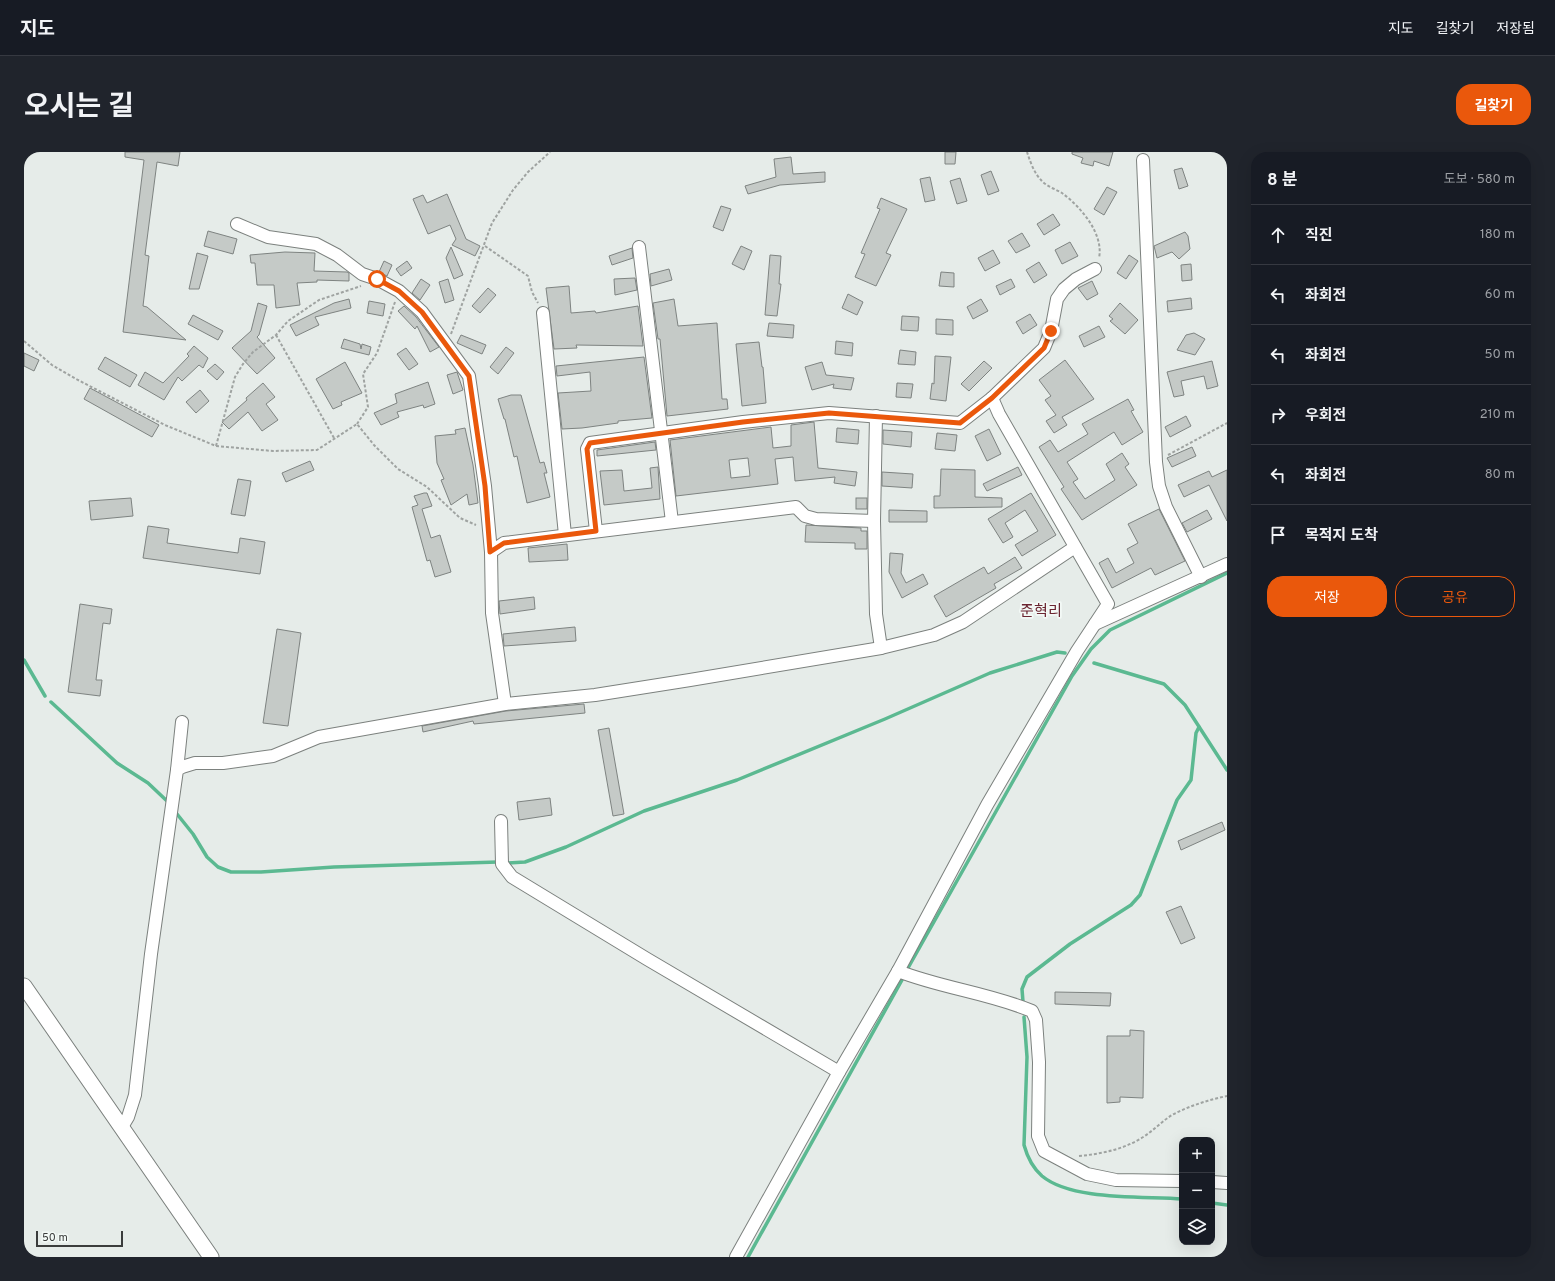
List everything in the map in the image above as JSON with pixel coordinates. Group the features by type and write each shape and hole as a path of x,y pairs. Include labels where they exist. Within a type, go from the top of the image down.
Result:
{"main road":[{"path":"24,986 211,1257"}],"street":[{"path":"1143,160 1156,462 1159,486 1166,507 1201,577"},
{"path":"237,224 268,237 316,244 337,255 362,274 377,279 399,291 422,312 469,376 489,527 492,613 505,704"},
{"path":"639,247 672,522"},
{"path":"596,531 587,449 590,443 799,415 829,413 960,423 992,398 1044,348 1051,331 1057,299 1064,289 1076,279 1096,269"},
{"path":"543,313 565,535"},
{"path":"736,1257 839,1072 898,971 987,805 1077,651 1108,604 999,414 992,398"},
{"path":"876,416 874,521 876,614 881,648"},
{"path":"490,552 504,543 796,507 805,516 816,519 874,521"},
{"path":"177,770 195,763 223,763 273,756 319,738 505,704 595,695 881,648 934,635 963,622 1075,547"},
{"path":"1096,624 1227,564"},
{"path":"122,1127 128,1117 135,1095 151,954 177,770 182,722"},
{"path":"501,821 502,864 512,877 647,959 839,1072"},
{"path":"898,971 921,980 1006,1002 1032,1011 1036,1020 1039,1062 1038,1136 1044,1151 1087,1174 1116,1180 1179,1181"},
{"path":"1215,1182 1227,1183"}],"path":[{"path":"448,349 450,336 492,223 508,196 528,172 550,152"},
{"path":"1027,152 1041,181 1063,194 1090,222 1096,234 1100,255 1096,269"},
{"path":"484,246 528,276 532,292 543,313"},
{"path":"216,446 235,377 253,352 276,335 288,321 319,300 352,290 377,279"},
{"path":"24,341 52,365 78,380 165,425 216,446 273,451 317,450 356,424 368,407 363,374 376,353 399,291"},
{"path":"276,335 334,438"},
{"path":"1156,462 1227,423"},
{"path":"356,424 374,445 398,468 427,488 460,518 489,527"},
{"path":"1077,1156 1108,1152 1126,1146 1141,1139 1171,1116 1208,1101 1227,1096"}],"building":[{"path":"125,152 180,152 178,166 157,162 145,255 149,256 143,306 147,307 186,340 123,332 144,160 125,157"},
{"path":"945,152 956,152 955,164 945,164"},
{"path":"1072,152 1113,152 1109,166 1094,161 1093,166 1081,163 1083,158 1072,154"},
{"path":"791,157 793,174 825,172 825,182 780,185 748,194 745,186 776,177 774,159"},
{"path":"1182,168 1188,186 1179,189 1174,170"},
{"path":"991,171 999,191 988,195 981,175"},
{"path":"930,177 935,200 925,202 920,179"},
{"path":"960,178 967,201 957,204 950,181"},
{"path":"1107,187 1117,192 1104,215 1094,209"},
{"path":"447,194 466,239 480,246 475,256 452,245 456,239 450,225 428,234 413,199 423,195 427,203"},
{"path":"881,198 907,209 886,253 891,255 876,286 855,277 865,254 861,253 880,209 877,208"},
{"path":"721,206 731,209 723,231 713,227"},
{"path":"1053,214 1060,225 1044,235 1037,224"},
{"path":"208,231 237,239 233,254 204,246"},
{"path":"1185,232 1188,236 1190,249 1179,259 1172,252 1157,258 1154,246"},
{"path":"1022,233 1030,246 1016,253 1008,241"},
{"path":"1070,242 1078,256 1062,264 1055,250"},
{"path":"741,246 752,251 744,270 732,264"},
{"path":"451,247 463,275 454,279 446,258"},
{"path":"632,248 633,258 612,265 609,256"},
{"path":"993,250 1000,263 985,271 978,258"},
{"path":"285,252 315,253 314,271 347,272 349,273 349,281 317,280 317,282 297,283 300,305 276,308 274,285 257,285 255,263 251,263 250,255"},
{"path":"197,253 208,256 199,289 189,289"},
{"path":"770,255 781,256 779,284 781,284 777,316 765,315"},
{"path":"1129,255 1138,261 1126,279 1117,273"},
{"path":"384,261 392,265 387,276 379,272"},
{"path":"407,261 412,268 401,276 396,269"},
{"path":"1039,262 1047,275 1034,283 1026,270"},
{"path":"1191,264 1192,280 1182,281 1181,265"},
{"path":"669,269 672,280 651,286 650,274"},
{"path":"941,272 954,273 954,287 939,286"},
{"path":"635,278 637,290 615,295 614,279"},
{"path":"421,279 430,285 420,300 412,293"},
{"path":"448,279 454,300 445,303 439,282"},
{"path":"1011,279 1015,287 1000,295 996,286"},
{"path":"1092,281 1098,294 1087,300 1078,288"},
{"path":"569,286 571,313 595,311 596,313 638,306 643,346 576,345 577,348 554,349 546,288"},
{"path":"488,288 496,295 480,313 472,306"},
{"path":"848,294 863,302 857,315 842,308"},
{"path":"1191,298 1192,309 1168,312 1167,301"},
{"path":"349,299 351,308 315,317 319,325 296,336 290,325 334,303"},
{"path":"674,299 678,326 717,323 722,399 727,399 728,409 667,416 660,339 658,339 653,303"},
{"path":"981,299 988,311 973,319 967,307"},
{"path":"369,301 385,304 383,316 367,313"},
{"path":"258,303 267,306 259,335 257,337 275,358 257,374 232,348 251,331"},
{"path":"1120,303 1138,320 1125,334 1110,321 1113,319 1109,316"},
{"path":"404,306 416,317 439,347 430,352 417,326 415,329 398,311"},
{"path":"1030,314 1037,325 1023,334 1016,322"},
{"path":"193,315 223,331 218,340 188,324"},
{"path":"902,316 919,317 918,331 901,330"},
{"path":"936,319 953,320 953,335 936,334"},
{"path":"769,323 794,325 793,338 767,336"},
{"path":"1099,326 1105,337 1084,347 1079,336"},
{"path":"1194,333 1205,339 1195,355 1177,350 1186,335"},
{"path":"461,335 486,345 482,354 457,343"},
{"path":"344,339 360,344 361,349 362,344 371,347 369,355 341,348"},
{"path":"836,341 853,343 852,356 835,354"},
{"path":"759,342 766,403 742,406 736,344"},
{"path":"194,346 208,358 203,368 199,365 182,381 178,377 164,400 138,385 145,372 163,383 189,356 187,354"},
{"path":"506,347 514,353 498,374 490,367"},
{"path":"406,348 418,364 409,370 397,354"},
{"path":"900,350 916,352 915,365 898,364"},
{"path":"24,353 39,360 34,371 24,366"},
{"path":"935,356 951,357 946,401 930,399 932,383 934,384"},
{"path":"105,357 137,375 130,387 98,369"},
{"path":"644,357 652,418 618,421 618,423 582,428 562,429 558,393 591,391 590,372 557,376 556,366"},
{"path":"1065,360 1094,399 1062,417 1067,425 1054,433 1046,421 1056,415 1045,400 1051,396 1039,380"},
{"path":"984,361 992,368 969,391 961,384"},
{"path":"1212,361 1218,386 1207,389 1204,376 1181,381 1184,395 1174,397 1167,372"},
{"path":"345,362 362,393 341,402 342,405 333,409 316,379"},
{"path":"822,362 826,375 854,378 851,390 833,388 834,384 812,390 805,367"},
{"path":"215,364 224,372 217,380 207,371"},
{"path":"457,372 463,390 453,394 447,375"},
{"path":"428,382 435,404 424,408 423,405 397,412 399,417 381,425 374,413 397,403 395,394"},
{"path":"263,383 275,397 266,404 278,420 262,431 248,412 229,429 222,422 247,400 246,398"},
{"path":"897,383 913,384 911,398 896,397"},
{"path":"90,388 159,425 152,437 84,399"},
{"path":"200,390 209,401 196,413 186,402"},
{"path":"511,395 521,395 540,463 544,462 547,473 544,473 550,497 527,503 517,456 514,457 505,419 498,399"},
{"path":"1128,399 1134,410 1131,411 1143,432 1122,445 1114,432 1067,462 1078,479 1073,482 1085,499 1115,480 1106,464 1122,453 1129,464 1125,467 1137,485 1082,520 1061,489 1064,487 1039,447 1050,440 1058,452 1088,434 1082,424"},
{"path":"1186,416 1191,426 1170,437 1165,427"},
{"path":"814,422 818,468 857,472 855,486 834,483 835,477 795,481 793,457 775,459 778,484 676,496 670,440 771,427 773,448 791,446 791,425","holes":["748,458 750,476 731,478 729,460"]},
{"path":"465,428 473,465 478,503 469,505 467,494 451,505 441,480 444,479 437,463 435,436 456,434 455,430"},
{"path":"837,428 859,430 858,444 836,442"},
{"path":"989,429 1001,454 987,461 975,436"},
{"path":"883,430 912,432 911,447 883,444"},
{"path":"937,433 957,435 955,451 935,449"},
{"path":"655,442 656,450 597,456 597,450"},
{"path":"1192,447 1196,456 1172,467 1167,458"},
{"path":"310,461 314,470 286,482 282,473"},
{"path":"658,467 660,499 604,505 600,471 622,470 624,491 652,488 650,468"},
{"path":"1018,467 1022,475 987,491 983,484"},
{"path":"941,469 975,470 975,497 1002,498 1002,507 934,508 934,496 940,496"},
{"path":"1227,470 1227,521 1209,485 1184,497 1178,485 1209,471 1212,477"},
{"path":"882,472 913,474 912,488 882,486"},
{"path":"238,479 251,481 245,516 231,514"},
{"path":"427,493 432,506 422,509 431,538 440,535 451,572 435,577 430,560 427,561 412,507 418,505 414,496"},
{"path":"1031,493 1056,535 1022,556 1015,545 1038,531 1025,510 1005,523 1013,537 1003,543 988,519"},
{"path":"131,498 133,516 91,520 89,501"},
{"path":"856,498 867,498 867,509 856,509"},
{"path":"1159,509 1185,561 1155,575 1151,568 1112,588 1099,563 1108,558 1116,573 1134,563 1127,549 1138,543 1128,524"},
{"path":"889,510 927,511 927,522 889,522"},
{"path":"1207,510 1212,519 1187,532 1182,523"},
{"path":"806,525 861,528 861,531 867,531 867,549 855,549 855,543 805,542"},
{"path":"148,526 169,529 167,543 238,553 240,538 265,542 260,574 143,558"},
{"path":"567,544 568,560 529,562 528,548"},
{"path":"890,553 903,554 901,573 906,583 923,574 928,584 902,598 889,572"},
{"path":"1015,557 1022,568 994,584 996,588 946,617 934,596 984,567 988,574"},
{"path":"534,597 535,609 500,614 499,601"},
{"path":"80,604 112,609 110,624 103,623 96,680 102,680 100,696 68,692"},
{"path":"575,627 576,641 504,646 503,634"},
{"path":"277,629 301,633 288,726 263,723"},
{"path":"584,704 585,713 474,724 473,721 423,732 422,726 506,711"},
{"path":"609,728 624,814 613,816 598,730"},
{"path":"550,798 552,815 519,820 517,802"},
{"path":"1222,822 1225,830 1181,850 1178,841"},
{"path":"1181,906 1195,938 1181,944 1166,912"},
{"path":"1055,992 1111,993 1110,1006 1055,1004"},
{"path":"1130,1030 1144,1031 1143,1098 1120,1097 1120,1102 1107,1103 1107,1036 1130,1036"}],"waterway":[{"path":"908,968 1072,676 1091,649 1110,630 1227,573"},
{"path":"507,863 525,862 566,847 644,811 737,780 885,719 990,673 1057,652 1065,653"},
{"path":"24,660 45,696"},
{"path":"1094,663 1164,684 1185,705 1227,770"},
{"path":"51,702 117,763 148,783 167,801"},
{"path":"1023,1002 1022,989 1027,977 1070,944 1131,905 1140,895 1177,800 1191,780 1196,733 1199,727"},
{"path":"177,814 193,834 207,857 218,867 231,872 498,862"},
{"path":"748,1257 902,980"},
{"path":"1024,1017 1027,1057 1024,1145 1031,1162 1039,1173 1055,1184 1071,1190 1109,1196 1179,1199"},
{"path":"1215,1203 1227,1205"}],"district":[{"name":"준혁리","path":"1041,611"}],"route":[{"path":"377,279 399,291 422,312 439,333 448,349 462,365 469,376 475,406 485,486 490,552 504,543 596,531 587,449 590,443 743,422 829,413 960,423 992,398 1044,348 1051,331"}]}
